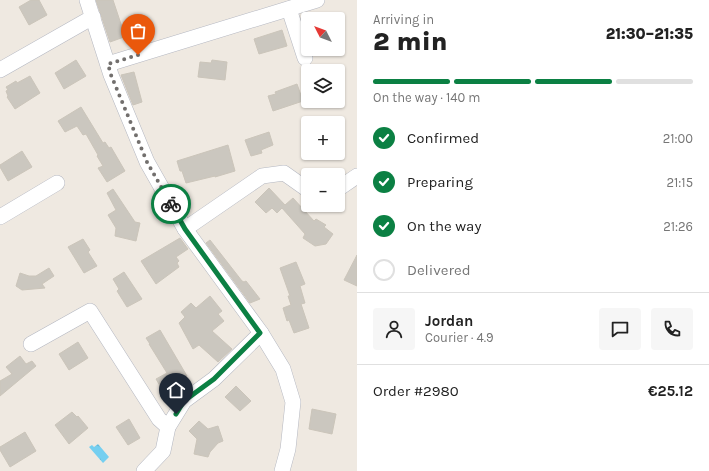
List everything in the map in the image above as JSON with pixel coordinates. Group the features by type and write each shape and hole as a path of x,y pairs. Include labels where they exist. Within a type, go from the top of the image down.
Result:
{"street":[{"path":"87,0 111,75 147,162 185,229 260,333 283,369 293,402 288,449 282,471"},
{"path":"108,64 317,0"},
{"path":"289,9 304,58"},
{"path":"0,70 93,17"},
{"path":"185,229 262,176 284,173 301,185"},
{"path":"345,184 357,176"},
{"path":"0,217 57,183"},
{"path":"31,344 90,311 159,420 168,427"},
{"path":"144,471 163,451 168,427 184,401 214,379 260,333"}],"water":[{"path":"98,444 109,457 103,463 89,447 92,445 94,447"}],"building":[{"path":"31,0 39,0 47,15 29,25 19,7"},
{"path":"96,0 113,0 124,37 110,42"},
{"path":"282,30 287,46 259,54 254,39"},
{"path":"76,60 86,76 64,89 55,73"},
{"path":"212,60 227,62 225,80 198,77 200,62 211,63"},
{"path":"134,72 142,102 133,105 121,75"},
{"path":"30,76 40,93 15,109 7,97 6,91 8,90 6,87 16,81 17,83"},
{"path":"297,84 301,95 301,102 273,111 268,96 276,94 275,92"},
{"path":"81,107 103,143 105,142 109,148 111,147 125,171 107,182 98,168 103,166 86,134 83,135 77,126 65,132 58,121"},
{"path":"269,132 273,145 261,150 262,153 251,156 245,140"},
{"path":"228,145 235,171 186,183 177,161"},
{"path":"22,151 32,167 8,181 0,165"},
{"path":"269,188 285,205 293,198 301,207 301,212 306,212 314,221 316,219 326,225 324,227 333,234 326,244 315,246 303,238 305,234 282,208 277,213 272,208 266,213 255,202"},
{"path":"113,189 135,222 140,223 136,241 115,236 116,228 108,215 116,210 107,193"},
{"path":"180,238 188,249 176,257 179,261 177,263 179,267 156,284 141,261"},
{"path":"83,239 90,250 88,252 97,266 84,273 68,247"},
{"path":"210,240 242,281 246,281 260,299 250,303 206,243"},
{"path":"357,255 357,286 344,280"},
{"path":"296,262 305,284 300,286 305,303 301,304 309,328 294,333 289,320 287,321 283,308 291,305 288,296 290,296 280,268"},
{"path":"49,268 54,276 42,284 45,288 22,290 16,286 20,273 29,276 36,276"},
{"path":"124,272 142,299 127,307 117,291 119,289 113,279"},
{"path":"210,296 222,311 218,314 224,321 212,331 232,349 218,362 199,345 193,349 179,323 185,317 181,312 191,303 196,308"},
{"path":"160,330 187,376 174,384 177,389 166,396 156,379 167,373 146,338"},
{"path":"78,342 88,358 69,370 59,354"},
{"path":"20,356 26,364 32,361 36,366 0,396 0,381 12,374 6,367"},
{"path":"236,386 251,401 240,411 225,397"},
{"path":"312,409 336,414 332,434 309,429"},
{"path":"72,412 77,417 78,416 88,428 69,444 55,425"},
{"path":"129,419 140,438 128,445 116,427"},
{"path":"199,421 208,429 218,426 223,441 218,443 210,452 208,457 194,454 197,439 189,431"},
{"path":"25,432 36,451 10,467 0,450 0,447"}],"way so far":[{"path":"138,55 108,64 111,75 147,162 171,204"}],"route":[{"path":"171,204 185,229 260,333 214,379 184,401 176,414"}]}
